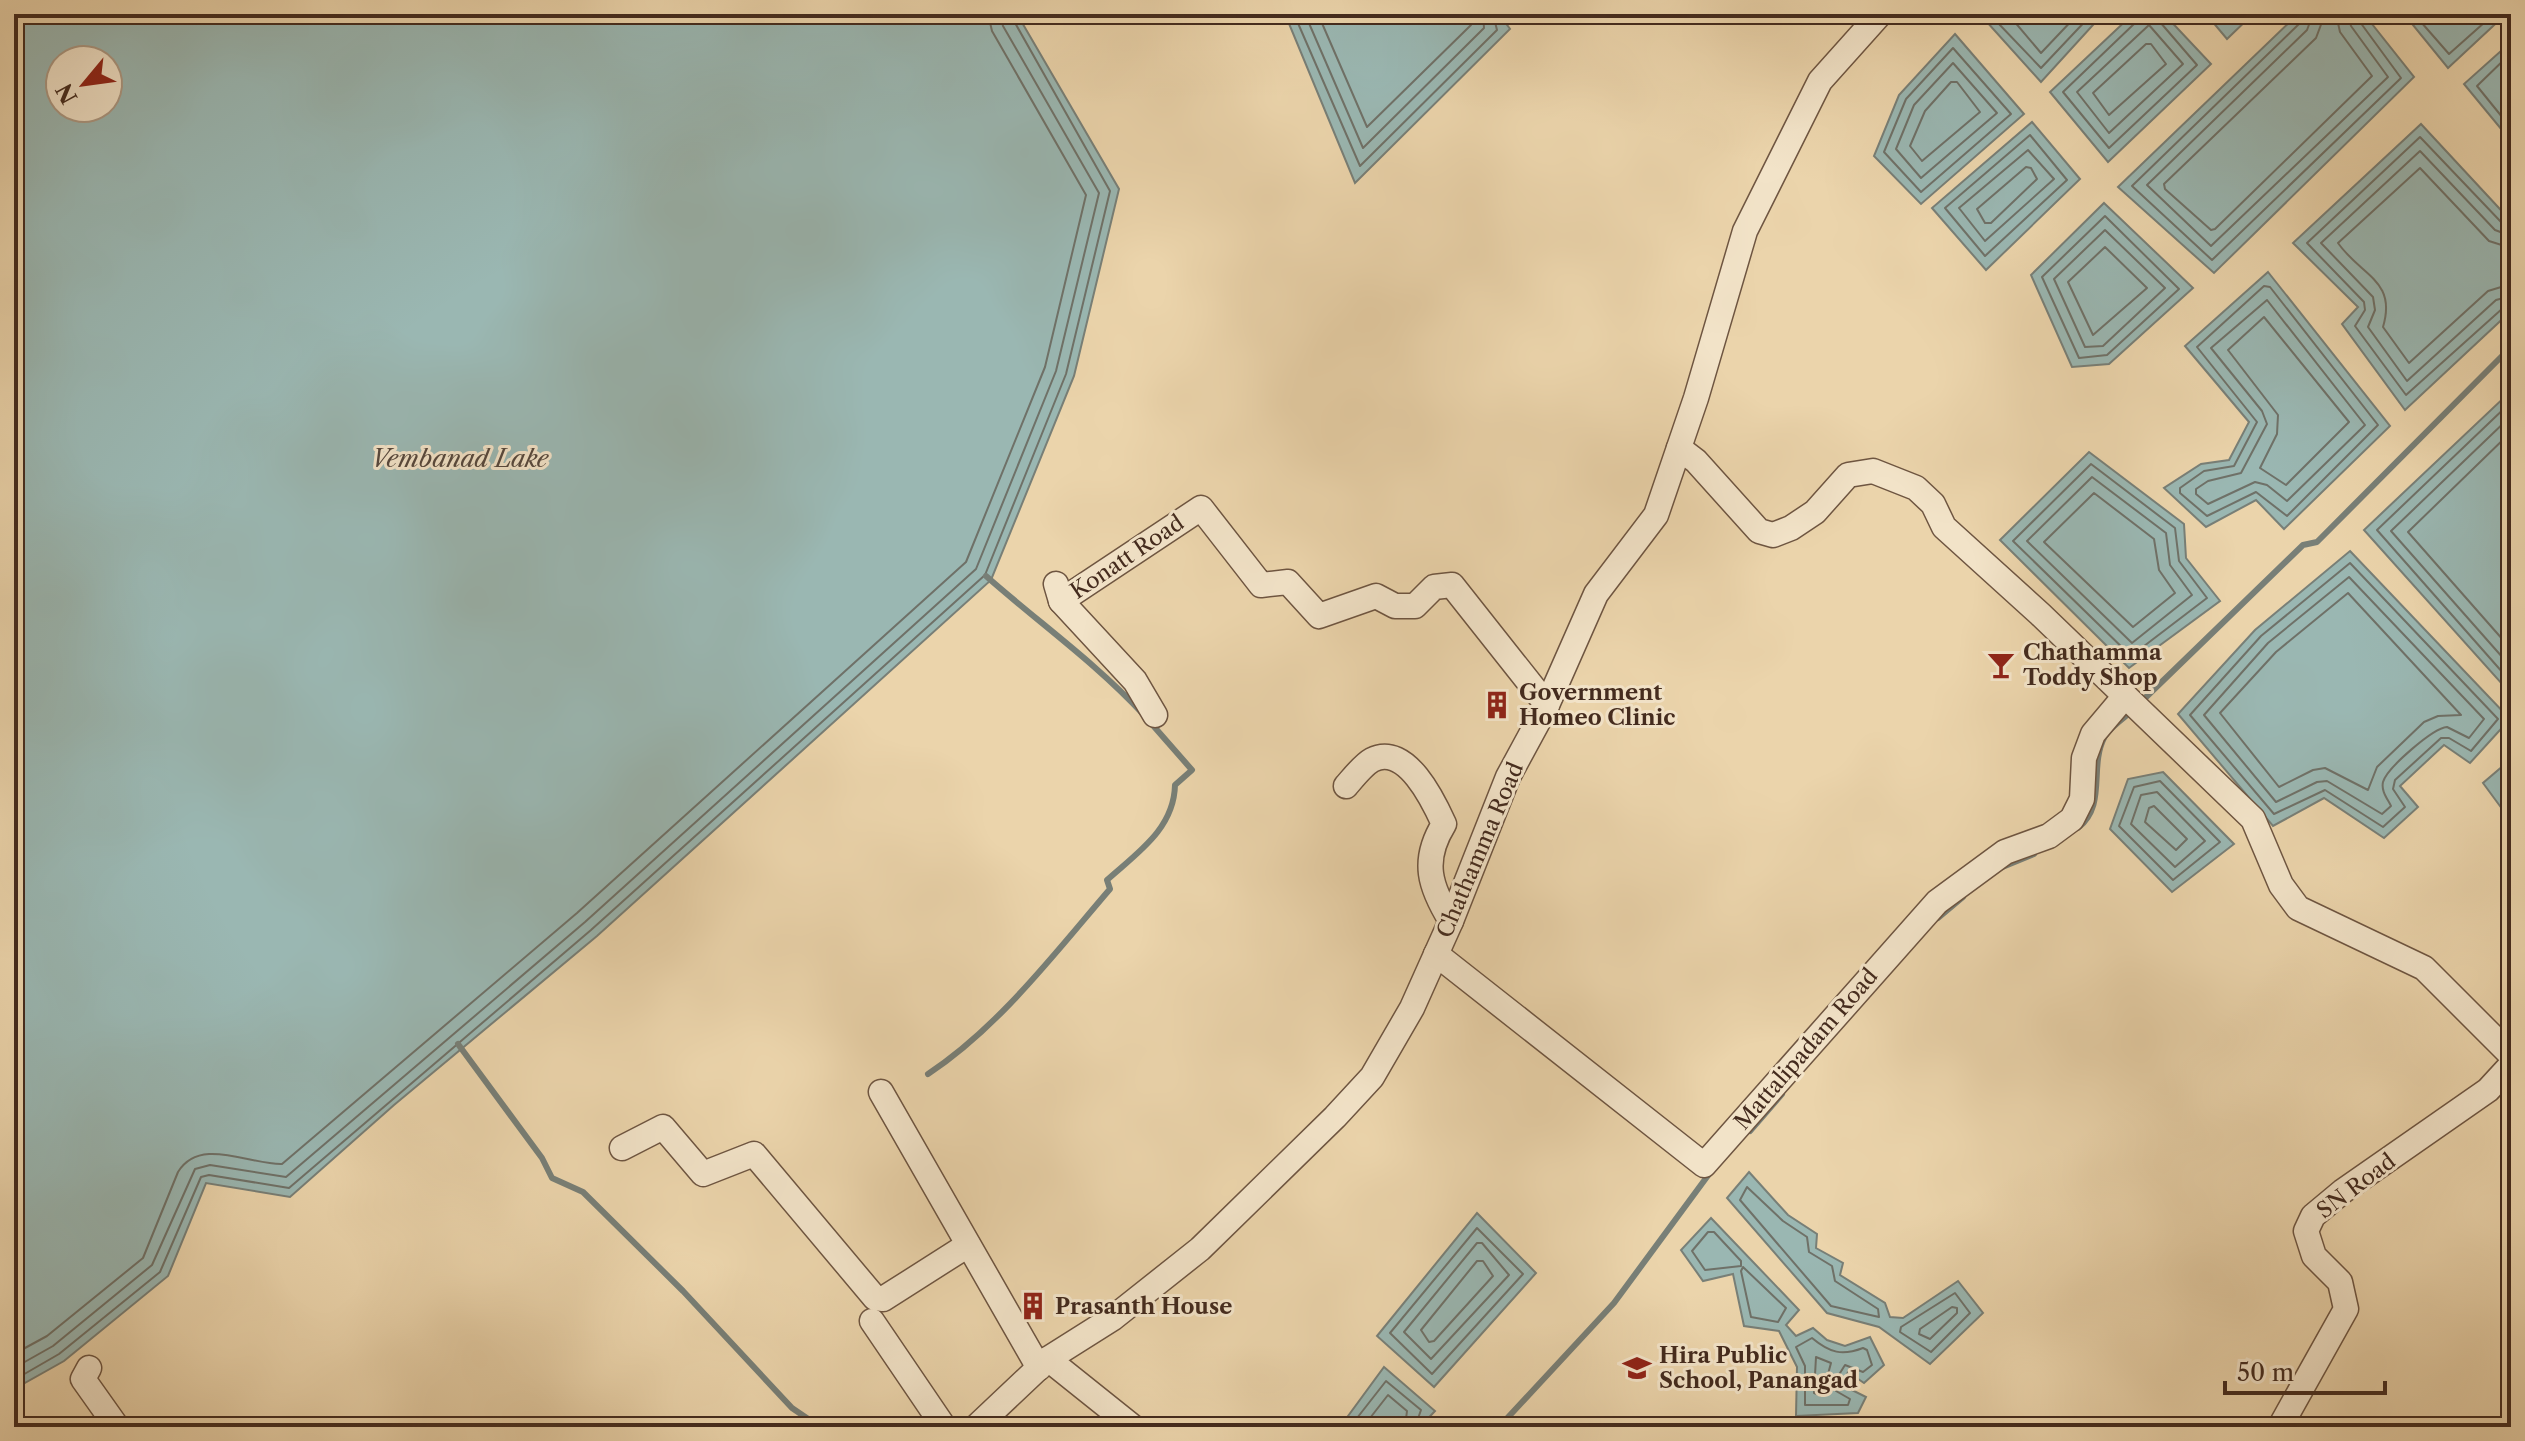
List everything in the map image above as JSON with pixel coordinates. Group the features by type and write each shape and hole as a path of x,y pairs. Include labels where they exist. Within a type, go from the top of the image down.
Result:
{"street":[{"name":"Chathamma Road","path":"976,1427 1044,1363 1113,1318 1200,1249 1372,1077 1412,1008 1451,921 1508,777 1547,705 1596,594 1656,515 1745,231 1820,81 1880,14"},
{"path":"1679,448 1696,461 1759,531 1773,535 1791,528 1815,512 1848,475 1873,471 1916,488 1933,504 1944,527 2253,819 2281,885 2298,908 2424,968 2510,1063"},
{"name":"Konatt Road","path":"1155,715 1135,681 1058,593 1201,508 1261,585 1288,582 1319,616 1376,596 1395,606 1415,606 1434,587 1452,585 1547,705"},
{"name":"Mattalipadam Road","path":"1436,954 1704,1165 1937,902 2005,852 2049,836 2072,819 2082,799 2084,758 2093,734 2126,696"},
{"path":"1346,786 1373,759 1388,757 1402,761 1427,790 1444,824 1433,842 1431,889 1451,921"},
{"name":"SN Road","path":"2280,1427 2318,1352 2346,1309 2340,1282 2314,1256 2306,1231 2313,1216 2343,1191 2463,1109 2510,1063"},
{"path":"881,1092 968,1245 1044,1363 1133,1427"},
{"path":"622,1148 663,1127 703,1174 754,1154 875,1298 883,1299 968,1245"},
{"path":"872,1321 944,1427"},
{"path":"89,1368 83,1379 117,1427"}],"water":[{"name":"Vembanad Lake","path":"14,14 1017,14 1119,189 1074,376 991,580 597,936 394,1105 290,1197 206,1183 168,1276 64,1361 14,1389"},
{"path":"1285,14 1499,14 1510,29 1355,183"},
{"path":"1993,14 2103,14 2041,82 1986,21"},
{"path":"2133,14 2164,14 2211,64 2108,162 2050,92"},
{"path":"2206,14 2253,14 2227,39"},
{"path":"2298,14 2364,14 2414,77 2214,273 2118,187"},
{"path":"2404,14 2506,14 2448,68"},
{"path":"1955,34 2024,114 1921,204 1874,156 1899,95"},
{"path":"2511,42 2511,141 2464,84"},
{"path":"2032,122 2080,179 1986,270 1932,208"},
{"path":"2421,124 2511,221 2511,311 2405,410 2342,324 2358,307 2293,243"},
{"path":"2104,203 2193,288 2109,364 2072,367 2031,275"},
{"path":"2268,272 2390,426 2284,529 2256,500 2206,527 2164,488 2201,464 2229,460 2249,422 2185,346"},
{"path":"2511,391 2511,694 2364,530"},
{"path":"2089,452 2184,524 2186,558 2220,601 2129,668 2000,540"},
{"path":"2350,551 2510,719 2470,763 2444,745 2400,786 2418,807 2384,838 2324,798 2273,826 2178,714 2255,630"},
{"path":"2511,759 2511,821 2483,783"},
{"path":"2163,772 2234,844 2172,892 2110,829 2128,779"},
{"path":"1749,1172 1788,1215 1817,1234 1816,1248 1843,1263 1840,1275 1885,1303 1890,1317 1903,1318 1958,1281 1983,1313 1930,1364 1879,1327 1827,1313 1727,1198"},
{"path":"1477,1213 1536,1273 1434,1387 1377,1336"},
{"path":"1711,1218 1799,1310 1786,1325 1796,1336 1813,1328 1827,1340 1845,1346 1870,1337 1884,1365 1864,1383 1848,1372 1842,1385 1866,1397 1858,1413 1796,1416 1797,1367 1779,1331 1744,1326 1733,1274 1703,1281 1681,1250"},
{"path":"1384,1367 1435,1411 1420,1427 1340,1427"}],"waterway":[{"path":"2140,703 2303,545 2317,542 2511,347"},
{"path":"986,576 1086,660 1143,714"},
{"path":"2078,828 2092,808 2104,738 2132,711"},
{"path":"928,1074 979,1034 1025,988 1110,889 1107,880 1141,850 1161,827 1173,801 1175,785 1192,770 1150,722"},
{"path":"2000,868 2034,854"},
{"path":"1938,918 1963,897"},
{"path":"458,1044 542,1158 552,1178 583,1192 683,1291 792,1408 820,1427"},
{"path":"1750,1131 1782,1094"},
{"path":"1499,1427 1614,1303 1712,1170"}],"place":[{"name":"Chathamma Toddy Shop","path":"2001,665"},
{"name":"Government Homeo Clinic","path":"1497,705"},
{"name":"Prasanth House","path":"1033,1306"},
{"name":"Hira Public School, Panangad","path":"1637,1368"}]}
